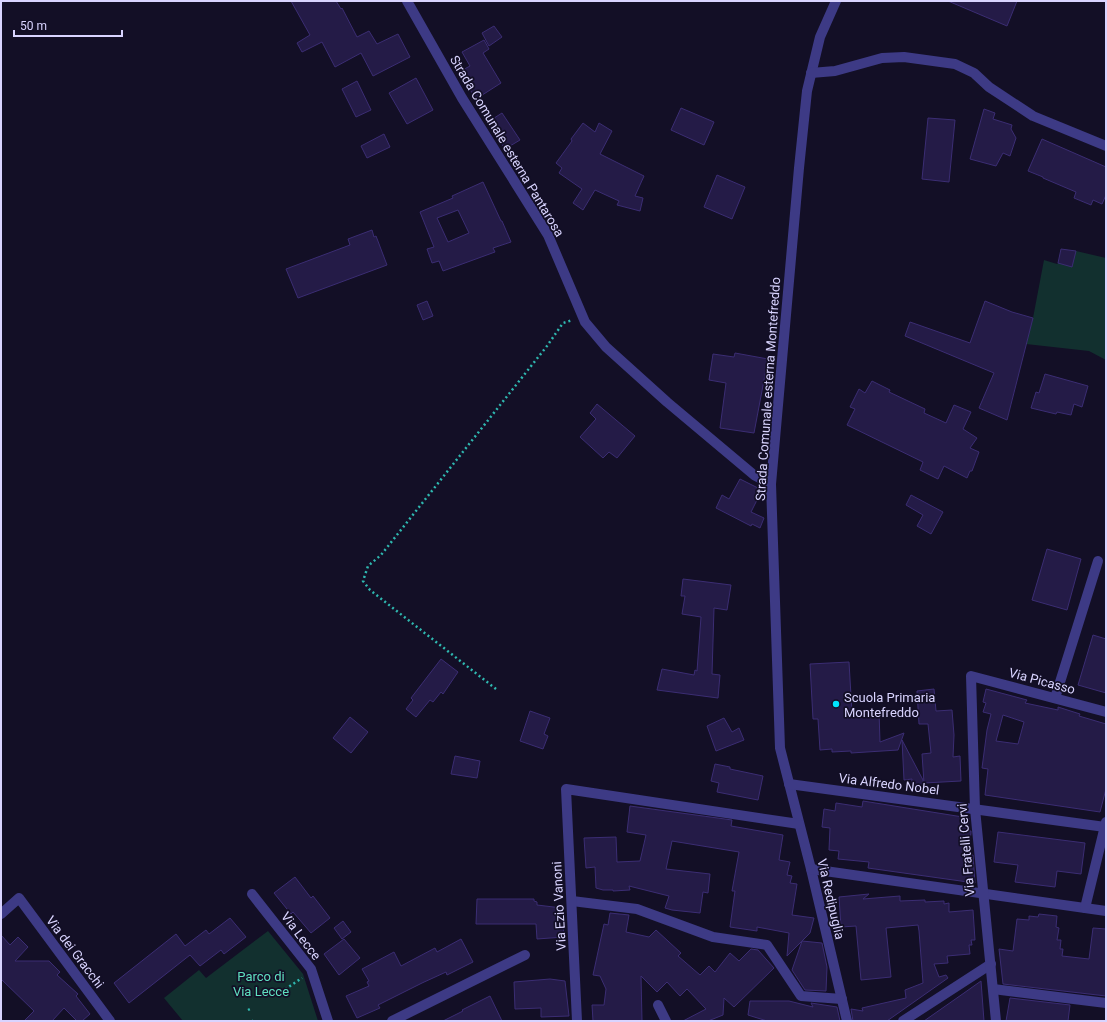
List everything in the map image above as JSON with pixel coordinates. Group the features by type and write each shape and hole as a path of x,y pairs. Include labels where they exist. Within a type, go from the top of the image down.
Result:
{"street":[{"name":"Strada Comunale esterna Pantarosa","path":"407,1 462,98 548,235 585,322 606,347 667,402 754,476 771,484"},
{"name":"Strada Comunale esterna Montefreddo","path":"789,784 780,748 771,484 800,153 807,91 820,37 836,1"},
{"path":"811,73 835,71 882,58 904,57 955,64 974,73 988,87 1033,116 1106,146"},
{"path":"1055,698 1098,561"},
{"name":"Via Picasso","path":"971,676 1106,712"},
{"name":"Via Fratelli Cervi","path":"971,676 975,808 996,1021"},
{"name":"Via Alfredo Nobel","path":"789,784 1105,824"},
{"name":"Via Redipuglia","path":"789,784 847,1021"},
{"name":"Via Ezio Vanoni","path":"577,1021 566,789 799,824"},
{"path":"1085,908 1105,824"},
{"path":"811,869 1106,911"},
{"name":"Via Lecce","path":"252,894 311,969 328,1021"},
{"name":"Via dei Gracchi","path":"1,914 19,898 110,1021"},
{"path":"572,901 637,909 713,937 767,945 801,996 842,999"},
{"path":"392,1021 525,956"},
{"path":"903,1021 991,964"},
{"path":"993,989 1106,1004"},
{"path":"658,1005 666,1021"}],"path":[{"path":"496,689 370,590 362,581 368,566 381,555 547,346 563,323 582,316"},
{"path":"281,992 304,976"}],"green space":[{"path":"1076,251 1106,258 1106,360 1089,351 1026,344 1033,318 1044,260 1072,266"},
{"name":"Parco di Via Lecce","path":"268,931 303,974 318,1021 183,1021 164,998 199,970 206,978"}],"building":[{"path":"291,1 336,1 341,9 342,8 357,37 369,31 377,44 398,34 410,57 373,76 361,53 335,67 322,42 302,52 297,43 310,35"},
{"path":"948,1 1017,1 1007,26"},
{"path":"494,26 502,37 489,46 482,33"},
{"path":"484,40 489,49 483,53 501,83 476,99 459,72 470,66 462,52"},
{"path":"416,78 433,110 407,124 389,93"},
{"path":"357,81 371,110 356,117 342,89"},
{"path":"681,108 714,122 704,145 671,130"},
{"path":"984,109 995,113 993,119 1012,125 1011,129 1016,138 1010,156 1003,153 996,166 970,159"},
{"path":"502,113 520,140 505,149 488,122"},
{"path":"928,118 955,120 949,182 922,179"},
{"path":"583,123 595,132 599,123 612,131 600,154 644,176 635,196 643,198 640,211 617,205 619,201 595,190 583,210 573,203 582,189 559,173 562,168 556,163"},
{"path":"384,134 390,147 367,158 361,146"},
{"path":"1042,139 1106,167 1106,195 1102,204 1093,200 1091,205 1074,198 1076,192 1028,171"},
{"path":"717,175 745,187 732,219 704,207"},
{"path":"483,182 511,242 493,248 495,252 443,271 439,261 432,263 427,249 434,247 420,212 453,198 452,196","holes":["458,210 469,233 448,242 437,218"]},
{"path":"372,230 374,237 376,236 387,265 298,298 286,269 350,245 348,239"},
{"path":"1061,249 1076,251 1072,267 1058,263"},
{"path":"427,301 433,316 423,320 417,305"},
{"path":"985,301 1012,312 1033,318 1007,420 979,408 994,373 905,336 910,322 970,343"},
{"path":"735,353 768,359 754,433 720,428 726,383 709,380 713,354 734,357"},
{"path":"1045,374 1088,386 1082,407 1074,404 1071,415 1057,412 1056,414 1031,408 1036,392 1039,393"},
{"path":"872,381 890,390 889,392 925,409 924,413 946,423 954,405 971,412 963,429 977,438 970,448 979,452 972,471 970,471 967,478 944,466 938,479 920,470 923,462 847,425 855,409 850,407 859,389 865,393"},
{"path":"597,404 635,436 617,458 609,452 603,458 580,437 596,419 590,413"},
{"path":"740,479 762,490 751,512 764,518 760,528 752,524 751,526 716,508 722,495 729,499"},
{"path":"911,495 943,512 931,534 917,526 923,515 906,505"},
{"path":"1047,549 1081,559 1067,610 1032,600"},
{"path":"683,579 731,585 727,610 714,608 712,674 720,675 718,698 657,690 662,669 694,675 695,670 697,671 701,617 682,614 685,596 681,596"},
{"path":"1093,635 1106,639 1106,693 1078,685"},
{"path":"441,659 458,672 443,694 441,692 433,702 430,700 416,717 406,709 413,700 411,698"},
{"path":"849,662 852,713 879,712 880,742 904,733 898,750 851,753 851,751 832,752 832,749 820,750 818,719 813,719 810,664"},
{"path":"934,689 936,711 952,710 954,735 953,757 960,756 961,781 924,783 922,754 931,753 928,724 919,724 917,691"},
{"path":"986,689 1027,700 1025,703 1058,710 1058,707 1080,714 1079,716 1106,724 1106,789 1100,812 985,795 988,769 982,768 987,730 991,714 983,712 986,703 983,702","holes":["1003,715 1024,722 1018,744 996,741"]},
{"path":"530,711 550,718 544,734 548,736 543,749 520,741"},
{"path":"350,717 368,732 351,753 333,738"},
{"path":"724,718 732,732 739,728 744,740 716,751 707,726"},
{"path":"902,740 923,780 923,790 911,788 912,779 904,780"},
{"path":"455,756 480,761 477,778 451,774"},
{"path":"715,764 730,767 730,769 763,776 758,800 717,792 719,783 711,781"},
{"path":"863,801 969,818 968,831 971,831 971,833 968,854 973,855 975,883 868,868 869,862 838,859 839,851 829,850 830,828 822,827 824,809 835,811 836,803 862,807"},
{"path":"630,806 732,820 731,826 783,835 779,860 790,862 787,875 792,876 790,883 797,884 792,915 814,918 810,933 787,956 789,933 757,927 757,931 730,927 735,891 732,891 739,852 672,841 666,869 710,874 708,893 703,892 700,913 665,908 669,896 629,886 630,890 613,891 596,888 595,867 586,868 584,838 616,837 617,862 640,861 646,835 627,832"},
{"path":"998,832 1085,843 1081,874 1057,871 1055,887 1015,882 1018,865 994,862"},
{"path":"295,877 311,898 313,896 330,918 311,933 293,912 291,914 274,893"},
{"path":"869,894 863,899 900,896 900,901 944,901 944,904 949,903 949,912 973,910 975,940 971,940 972,945 969,945 970,954 947,956 948,963 934,964 939,977 946,975 948,978 887,1021 853,1021 851,1009 863,1011 862,1008 906,998 905,990 923,983 919,931 918,925 886,928 891,977 861,980 856,926 841,927 839,897"},
{"path":"477,899 534,899 534,901 537,902 537,905 562,908 564,937 537,939 536,924 476,924"},
{"path":"610,913 629,915 626,932 649,937 656,930 681,953 678,956 700,975 709,966 715,972 730,953 739,961 751,949 758,950 774,968 734,1007 724,998 723,1015 708,1021 683,1021 706,1009 687,989 680,996 667,982 657,992 641,976 642,1021 593,1021 592,1005 604,1005 606,989 600,976 593,975 604,924 608,925"},
{"path":"1039,914 1057,916 1056,927 1059,928 1057,940 1061,940 1060,949 1063,949 1062,956 1089,959 1093,928 1106,929 1106,996 1003,984 999,949 1013,951 1017,919 1029,920 1029,916 1038,917"},
{"path":"230,918 246,937 224,954 221,950 200,966 190,955 129,1003 114,983 176,934 185,946 206,930 209,934"},
{"path":"343,921 351,932 342,939 334,928"},
{"path":"1,935 10,945 18,937 28,947 15,961 49,961 60,972 57,975 78,994 76,996 90,1014 82,1021 77,1021 64,1008 52,1021 24,1021 34,1011 1,979"},
{"path":"344,939 360,958 339,975 324,954"},
{"path":"461,939 473,962 447,975 446,972 422,983 378,1005 380,1008 357,1018 346,996 369,986 367,982 369,981 362,969 394,952 401,966 435,948 437,952"},
{"path":"802,941 822,943 827,967 826,991 805,990 792,970"},
{"path":"550,979 565,981 569,1016 541,1017 541,1008 515,1009 514,982"},
{"path":"981,981 984,1021 924,1021 964,993"},
{"path":"490,996 502,1021 443,1021 463,1011 462,1010"},
{"path":"1010,998 1070,1005 1068,1021 1006,1021"},
{"path":"750,1001 789,1001 813,1007 811,1003 837,1007 840,1021 767,1021 748,1015"}],"place":[{"name":"Scuola Primaria Montefreddo","path":"836,704"}]}
